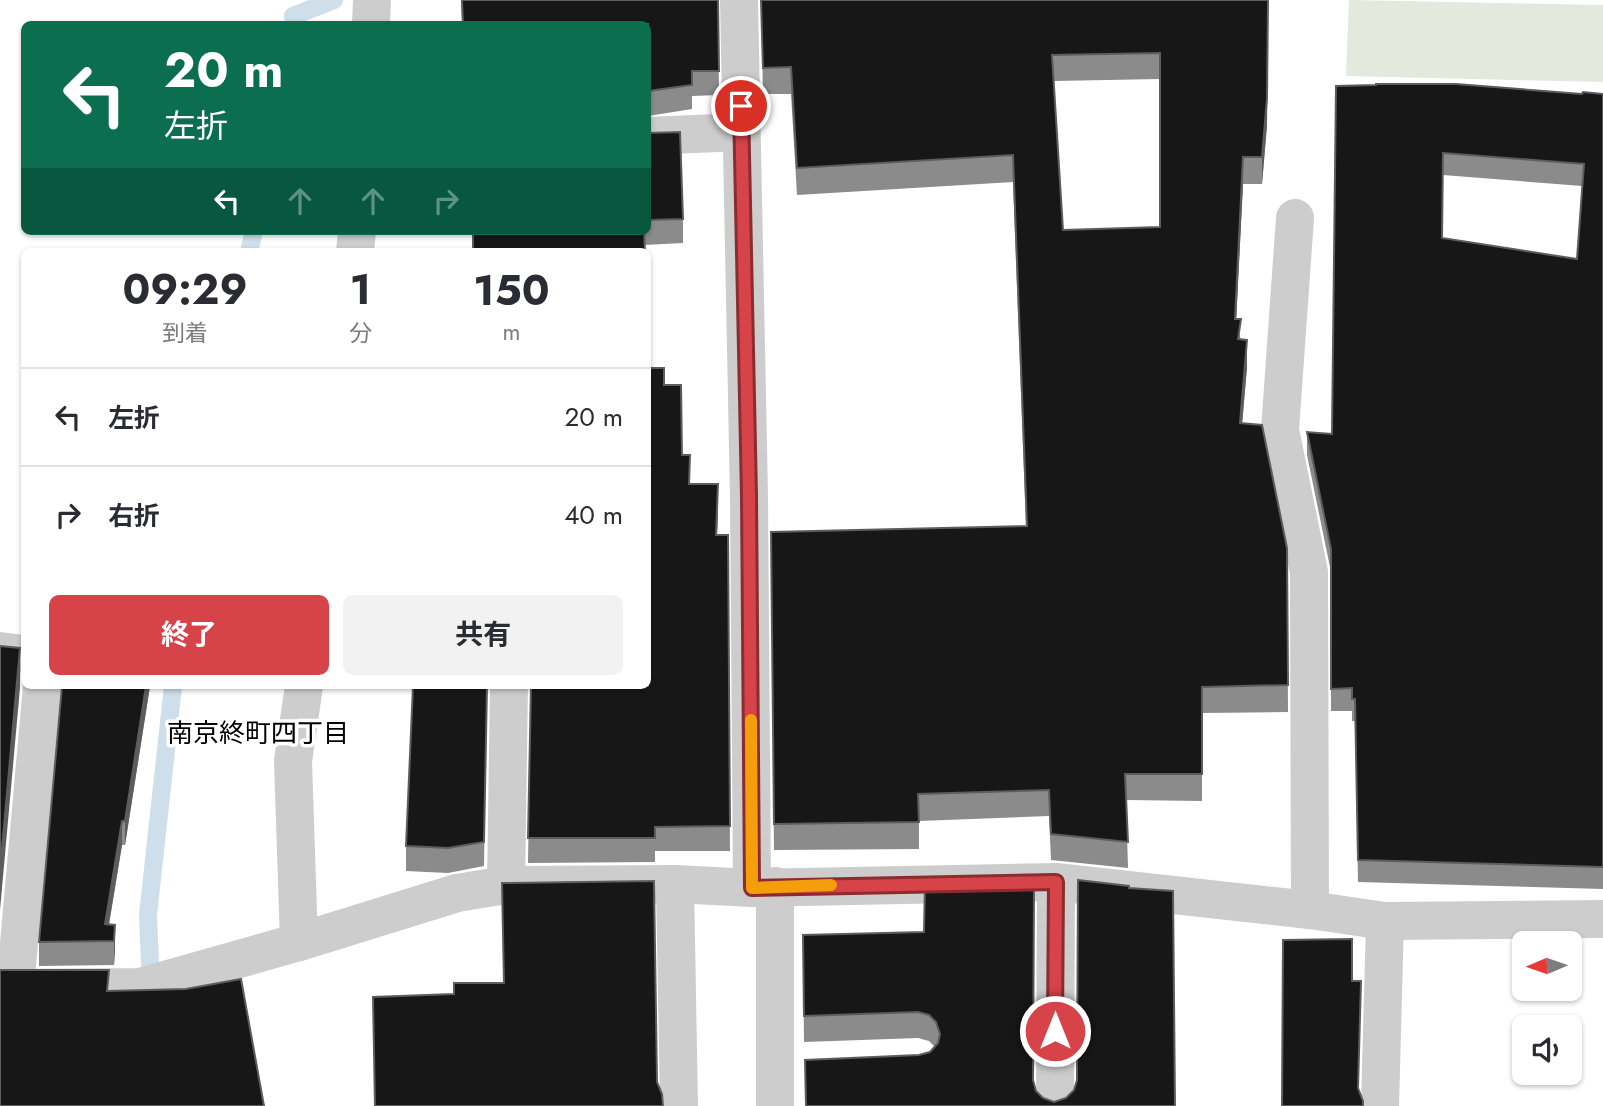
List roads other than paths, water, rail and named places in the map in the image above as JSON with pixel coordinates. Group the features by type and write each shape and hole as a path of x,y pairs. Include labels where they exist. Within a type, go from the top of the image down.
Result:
{"street":[{"path":"371,21 372,0"},
{"path":"738,0 749,496 763,887 775,1065 775,1106"},
{"path":"651,136 741,132"},
{"path":"1295,218 1280,430 1308,572 1310,910"},
{"path":"0,652 21,654"},
{"path":"42,689 7,988 139,987 299,942 457,893 506,885 675,884 763,887 1056,882 1385,921 1603,919"},
{"path":"299,942 293,761 304,689"},
{"path":"506,885 509,689"},
{"path":"1055,1106 1056,882"},
{"path":"675,884 679,1106"},
{"path":"1380,1106 1385,921"},
{"path":"775,1065 814,1063"}],"waterway":[{"path":"294,21 293,16 334,0"},
{"path":"250,248 253,235"},
{"path":"150,964 148,915 173,689"}],"district":[{"name":"南京終町四丁目","path":"258,733"}]}
